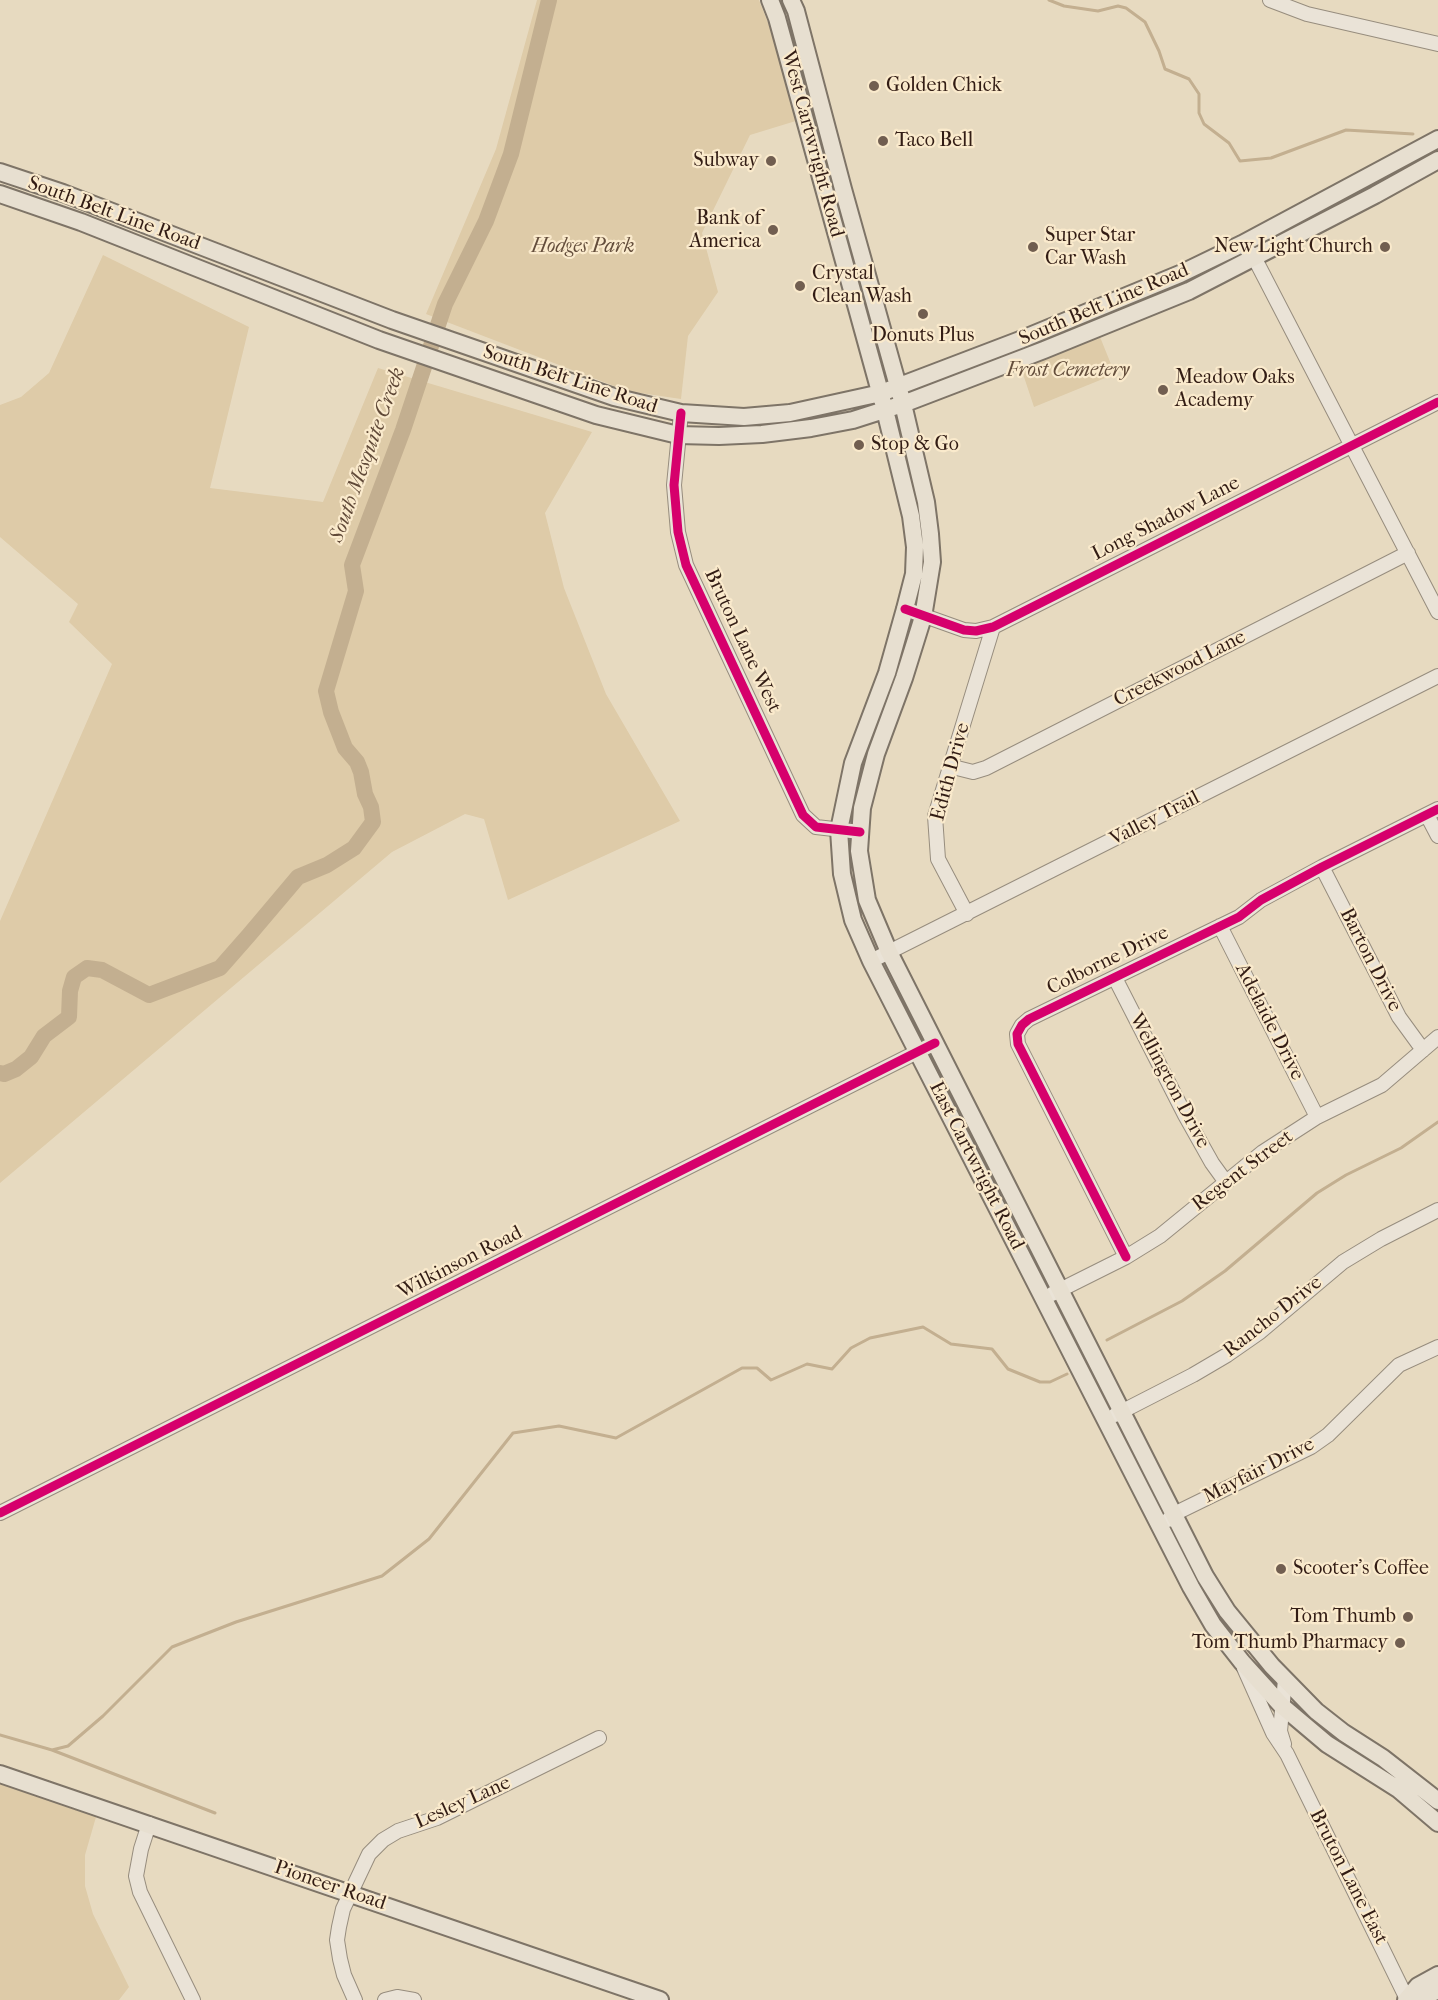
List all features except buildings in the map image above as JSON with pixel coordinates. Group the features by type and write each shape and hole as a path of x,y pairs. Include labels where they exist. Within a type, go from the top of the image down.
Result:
{"main road":[{"name":"West Cartwright Road","path":"770,0 777,18 883,402"},
{"name":"West Cartwright Road","path":"794,5 899,387"},
{"path":"777,18 794,5"},
{"name":"South Belt Line Road","path":"0,194 81,222 379,340 596,416 678,435 762,434 853,420 883,402 899,387 1180,274 1242,244 1438,140"},
{"name":"South Belt Line Road","path":"0,172 63,193 392,320 614,397 681,413 744,417 790,414 883,402 903,404 1189,291 1255,259 1438,160"},
{"path":"1366,177 1375,195"},
{"path":"826,194 843,189"},
{"path":"1008,364 1006,353 1009,350 1043,335 1053,326"},
{"name":"East Cartwright Road","path":"899,387 926,502 932,562 923,616 904,678 876,754 862,808 859,851 867,900 889,952 1060,1290 1205,1576 1227,1611 1244,1634 1316,1711 1344,1733 1392,1764 1438,1801"},
{"name":"East Cartwright Road","path":"883,402 911,516 915,546 914,574 887,673 854,763 839,830 842,874 852,920 1105,1420 1213,1625 1242,1662 1282,1706 1327,1744 1398,1789 1438,1823"},
{"path":"1228,1645 1244,1634"},
{"path":"1382,1779 1392,1764"},
{"name":"Pioneer Road","path":"0,1774 660,2000"},
{"path":"1407,2000 1418,1986 1438,1975"},
{"path":"1407,2000 1424,1997 1438,1990"}],"street":[{"path":"1270,0 1307,14 1438,44"},
{"path":"1242,244 1255,259 1438,612"},
{"name":"Long Shadow Lane","path":"905,609 964,630 976,631 993,627 1438,402"},
{"name":"Bruton Lane West","path":"681,413 674,485 678,532 686,565 803,815 816,827 860,832"},
{"name":"Creekwood Lane","path":"949,766 973,772 986,768 1408,553"},
{"name":"Edith Drive","path":"967,914 938,859 935,816 993,627"},
{"name":"Valley Trail","path":"871,961 1438,676"},
{"path":"1432,812 1438,836"},
{"name":"Colborne Drive","path":"1126,1257 1018,1044 1017,1034 1022,1025 1029,1019 1239,917 1261,900 1432,812"},
{"name":"Barton Drive","path":"1322,867 1399,1017 1423,1050"},
{"name":"Adelaide Drive","path":"1220,926 1317,1117"},
{"name":"Wellington Drive","path":"1115,978 1185,1115 1225,1181"},
{"name":"Regent Street","path":"1043,1298 1126,1257 1160,1236 1263,1152 1317,1117 1382,1085 1438,1037"},
{"name":"Wilkinson Road","path":"0,1513 935,1043"},
{"name":"Rancho Drive","path":"1105,1420 1227,1355 1260,1332 1343,1262 1438,1209"},
{"name":"Mayfair Drive","path":"1161,1526 1174,1514 1311,1447 1328,1435 1399,1365 1438,1347"},
{"name":"Bruton Lane East","path":"1242,1662 1273,1733 1287,1754 1407,2000"},
{"name":"Bruton Lane East","path":"1285,1680 1280,1731 1287,1754"},
{"name":"Lesley Lane","path":"355,2000 344,1975 337,1940 343,1909 369,1854 383,1840 398,1831 437,1818 599,1738"},
{"path":"149,1824 136,1876 140,1892 193,2000"},
{"path":"385,2000 398,1997 414,2000"}],"green space":[{"name":"Hodges Park","path":"537,0 759,0 781,56 799,120 750,135 702,233 718,292 688,336 681,399 627,391 426,314 496,149"},
{"path":"103,255 249,327 210,488 323,502 378,368 592,432 545,513 564,588 606,694 680,821 508,900 484,819 465,814 392,852 0,1183 0,921 112,664 69,622 78,604 0,537 0,405 21,397 49,373"},
{"name":"Frost Cemetery","path":"1100,337 1115,374 1034,407 1021,368"},
{"path":"0,1784 96,1817 85,1855 85,1886 93,1914 129,1987 119,2000 0,2000"}],"waterway":[{"name":"South Mesquite Creek","path":"0,1073 4,1074 16,1069 31,1057 44,1036 69,1017 70,991 74,977 87,968 102,970 149,995 220,968 298,877 327,865 354,848 373,822 361,772 357,762 345,748 331,712 326,691 356,591 352,565 403,430 445,304 486,221 511,154 549,0"},
{"path":"1049,0 1064,6 1098,11 1118,6 1126,8 1145,22 1165,69 1189,79 1199,94 1199,113 1204,124 1229,143 1240,161 1271,158 1346,130 1413,134"},
{"path":"1107,1340 1182,1301 1225,1271 1317,1193 1346,1175 1401,1148 1438,1122"},
{"path":"52,1750 68,1746 103,1716 172,1647 236,1622 382,1576 429,1539 513,1433 559,1426 616,1438 742,1368 757,1368 771,1380 807,1364 832,1369 851,1348 870,1338 923,1327 951,1344 992,1349 1008,1369 1040,1382 1050,1382 1067,1374"},
{"path":"0,1735 52,1750 215,1813"}],"cycle path":[{"path":"905,609 964,630 976,631 993,627 1438,402"},
{"path":"681,413 674,485 678,532 686,565 803,815 816,827 860,832"},
{"path":"1126,1257 1018,1044 1017,1034 1022,1025 1029,1019 1239,917 1261,900 1438,809"},
{"path":"0,1513 935,1043"}],"place":[{"name":"Golden Chick","path":"874,86"},
{"name":"Taco Bell","path":"883,141"},
{"name":"Subway","path":"771,161"},
{"name":"Bank of America","path":"773,230"},
{"name":"Super Star Car Wash","path":"1033,247"},
{"name":"New Light Church","path":"1385,247"},
{"name":"Crystal Clean Wash","path":"800,286"},
{"name":"Donuts Plus","path":"923,314"},
{"name":"Meadow Oaks Academy","path":"1163,390"},
{"name":"Stop & Go","path":"859,445"},
{"name":"Scooter's Coffee","path":"1281,1569"},
{"name":"Tom Thumb","path":"1408,1617"},
{"name":"Tom Thumb Pharmacy","path":"1400,1643"}]}
